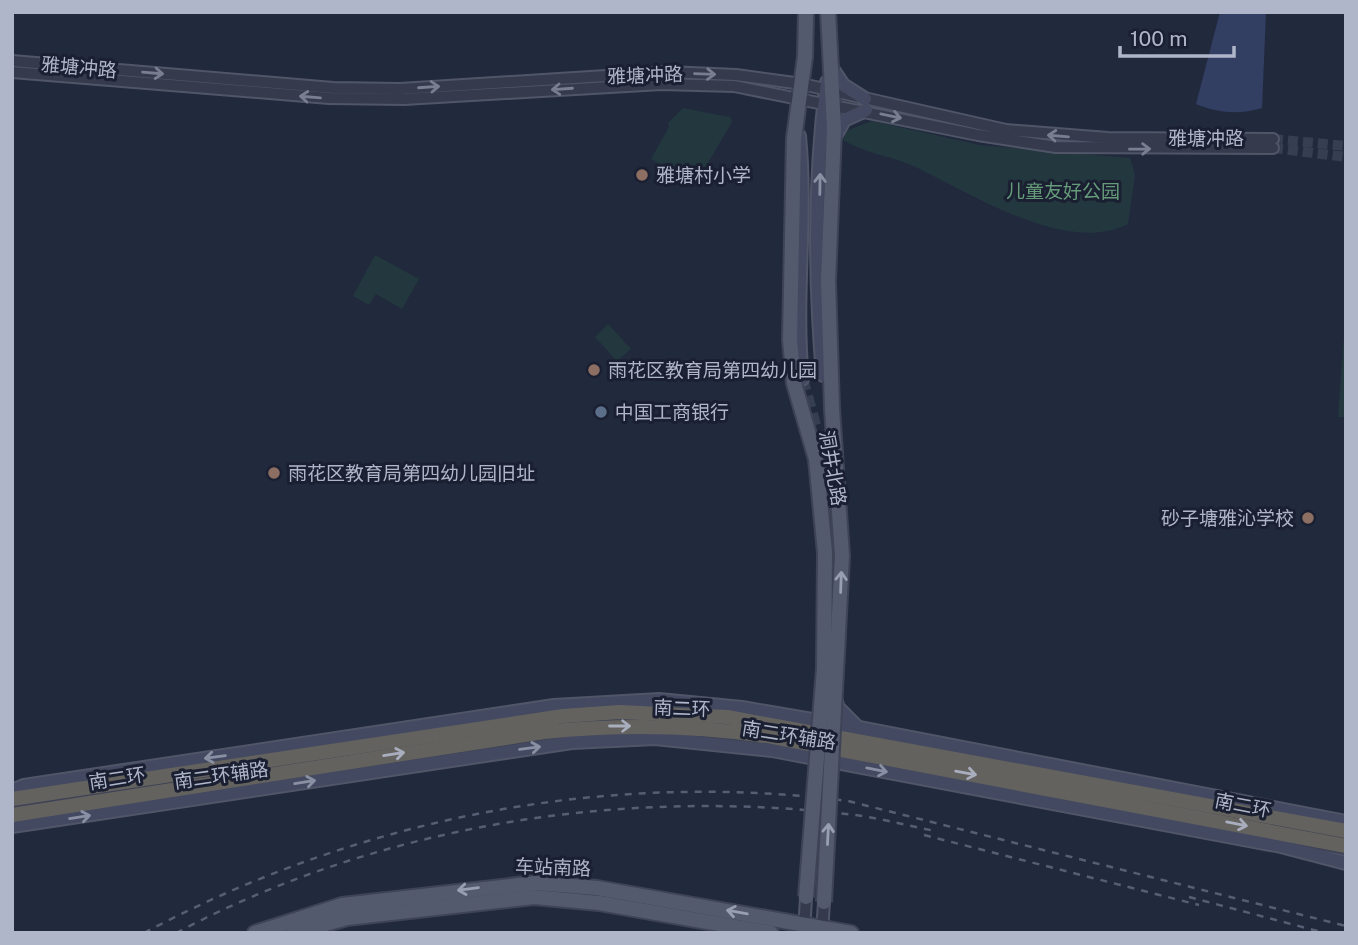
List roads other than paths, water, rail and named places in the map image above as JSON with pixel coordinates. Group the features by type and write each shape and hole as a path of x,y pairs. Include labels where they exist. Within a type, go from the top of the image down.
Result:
{"highway":[{"name":"南二环","path":"12,799 563,716 618,712 680,713 727,717 858,739 1346,831"},
{"name":"南二环","path":"12,815 544,732 606,726 674,726 719,729 778,738 1346,846"}],"main road":[{"name":"洞井北路","path":"806,12 789,253 790,340 794,383 816,459 825,553 824,669 806,897"},
{"name":"洞井北路","path":"824,902 842,556 832,410 828,281 834,142 829,97 828,12"},
{"path":"830,63 843,85 866,105 844,120 834,142"},
{"path":"823,375 818,263 829,97"},
{"path":"797,118 802,161 798,292 803,379"},
{"path":"792,717 812,711 821,694 833,606 835,700 845,717 859,728"},
{"name":"南二环辅路","path":"16,788 554,706 660,700 710,704 859,728 1346,821"},
{"name":"南二环辅路","path":"12,826 572,742 655,738 772,750 1281,846 1346,863"},
{"name":"车站南路","path":"255,933 342,905 535,890 597,888 804,928 851,933"},
{"name":"车站南路","path":"293,933 347,918 535,890 771,933"}],"street":[{"name":"雅塘冲路","path":"12,61 333,88 400,89 668,72 736,75 866,105 1006,130 1056,136 1273,144"},
{"name":"雅塘冲路","path":"12,72 329,98 404,99 681,83 801,91"},
{"name":"洞井北路","path":"804,928 806,897"},
{"name":"洞井北路","path":"822,930 824,902"}],"water":[{"path":"1220,12 1266,12 1262,108 1229,112 1196,104"}],"tunnel":[{"path":"1273,139 1346,146"},
{"path":"1273,148 1346,157"},
{"path":"802,379 828,486 833,541 830,596"}],"railway":[{"path":"144,933 226,893 311,860 398,833 486,812 575,799 666,792 757,793 848,801 1346,926"},
{"path":"176,933 254,896 335,865 418,841 502,823 588,812 674,806 760,807 857,815 935,831"},
{"path":"924,835 1199,905"},
{"path":"1189,897 1325,933"}],"place":[{"name":"雅塘村小学","path":"642,175"},
{"name":"雨花区教育局第四幼儿园","path":"594,370"},
{"name":"中国工商银行","path":"601,412"},
{"name":"雨花区教育局第四幼儿园旧址","path":"274,473"},
{"name":"砂子塘雅沁学校","path":"1308,518"}],"park label":[{"name":"儿童友好公园","path":"1063,191"}]}
